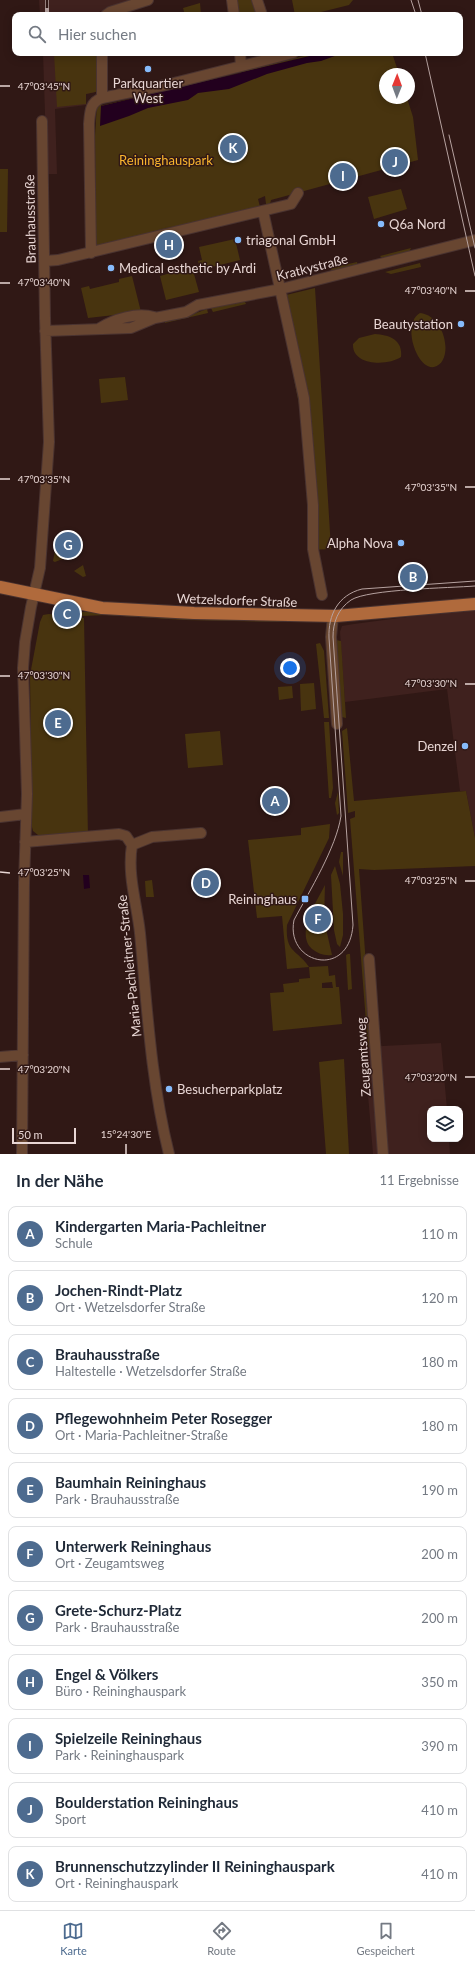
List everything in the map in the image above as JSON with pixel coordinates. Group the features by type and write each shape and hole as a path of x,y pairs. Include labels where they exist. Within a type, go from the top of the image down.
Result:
{"main road":[{"name":"Wetzelsdorfer Straße","path":"0,587 102,608 194,613 333,616 475,604"}],"street":[{"path":"110,12 148,0"},
{"path":"232,0 234,12"},
{"path":"257,0 261,12"},
{"path":"102,56 102,98"},
{"path":"240,56 241,65"},
{"path":"91,252 90,115 92,105 102,98 170,84 272,56"},
{"name":"Brauhausstraße","path":"22,1154 26,814 25,698 23,668 25,642 40,568 49,442 45,331 42,121"},
{"path":"44,261 58,260 291,204 298,193"},
{"path":"263,211 304,398 313,505 313,549 322,595"},
{"name":"Kratkystraße","path":"45,331 100,328 114,321 134,317 151,316 156,318 186,312 198,305 280,289 475,240"},
{"path":"333,616 331,637 337,724"},
{"path":"0,817 26,814"},
{"path":"25,842 119,834 126,836 132,845 152,837 201,833"},
{"name":"Maria-Pachleitner-Straße","path":"132,845 130,867 140,933 148,1028 164,1135 169,1154"},
{"name":"Zeugamtsweg","path":"369,959 383,1154"},
{"path":"0,1057 23,1055"}],"shaded area":[{"path":"39,0 137,0 99,12 40,12"},
{"path":"43,56 99,56 100,91 86,94 86,105 55,109 57,174 47,174"},
{"path":"309,56 335,56 321,61 307,63 267,74 229,89 198,93 188,100 148,108 100,126 101,106"},
{"name":"Denzel","path":"475,608 475,838 466,791 460,791 447,689 345,702 340,632 342,626"},
{"path":"83,875 89,875 90,888 84,889"},
{"path":"441,1043 447,1106 427,1106 427,1142 449,1142 450,1154 373,1154 364,1047"}],"green space":[{"path":"237,0 254,0 258,12 239,12"},
{"path":"292,0 353,0 349,5 321,12 294,12"},
{"path":"200,3 201,12 184,12 183,8"},
{"path":"54,56 99,56 100,91 86,94 86,104 57,107"},
{"name":"Reininghauspark","path":"304,56 393,56 397,68 379,68 379,104 409,104 413,117 418,160 271,200 270,204 266,204 265,196 258,199 260,207 96,248 95,136 97,104"},
{"path":"0,169 8,169 7,232 0,232"},
{"path":"401,189 407,209 374,219 368,197"},
{"path":"235,239 240,260 200,270 198,261 202,260 199,247"},
{"path":"411,248 409,252 383,259 380,256"},
{"path":"357,262 358,267 332,273 331,268"},
{"path":"420,263 421,267 391,274 385,272"},
{"path":"192,267 199,292 166,300 160,276"},
{"path":"132,276 141,312 88,318 81,288 89,286 90,289 119,282 119,279"},
{"path":"315,288 331,549 311,550 300,410 278,297"},
{"path":"244,300 246,304 213,312 211,308"},
{"path":"207,309 208,313 165,323 165,320 180,319"},
{"path":"420,313 429,316 436,322 442,330 445,340 444,357 440,364 434,367 428,366 422,361 417,354 414,345 412,326 414,319"},
{"path":"375,334 390,337 398,343 400,346 401,357 388,362 380,363 364,360 358,357 354,351 353,344 359,338"},
{"path":"125,377 128,400 101,403 99,379"},
{"path":"55,551 63,555 65,558 55,562 53,561"},
{"path":"83,565 86,576 83,577 74,571"},
{"path":"102,611 275,620 282,622 184,620 107,615 81,616 82,612"},
{"path":"49,614 84,618 88,837 38,835 33,831 32,827 30,675 40,622 43,615"},
{"path":"336,640 341,641 346,718 342,717 340,714"},
{"path":"320,643 324,651 329,718 324,718 316,644"},
{"path":"314,683 316,709 301,711 300,684"},
{"path":"292,686 293,698 279,700 278,687"},
{"path":"324,722 329,722 333,788 331,798 329,798"},
{"path":"347,728 354,801 466,791 475,838 475,866 374,870 359,869 372,1047 368,1047 350,819 355,817 355,811 348,813 342,731"},
{"path":"220,731 223,765 188,768 185,734"},
{"path":"338,792 339,813 337,815 335,803"},
{"path":"330,824 329,838 287,925 288,941 290,946 309,967 287,969 282,916 257,918 248,840 301,835 301,828"},
{"path":"341,852 343,852 343,876 339,862"},
{"path":"335,866 340,884 343,914 343,935 340,947 337,944 334,930 331,875"},
{"path":"152,880 154,897 146,897 145,881"},
{"path":"325,885 324,920 332,955 322,954 312,949 307,943 306,935 309,917"},
{"path":"350,954 352,989 348,990 346,955"},
{"path":"328,966 329,976 335,975 336,987 339,987 342,1024 273,1031 270,993 284,992 283,984 299,982 299,979 310,978 309,967","holes":["332,982 333,988 322,988 322,983"]},
{"path":"344,1059 349,1154 326,1154 319,1062"}],"pier":[{"path":"241,71 241,73 172,89 172,87"},
{"path":"168,88 168,90 101,106 101,104"}],"tram line":[{"path":"411,0 415,12"},
{"path":"418,0 421,12"},
{"path":"426,56 475,276"},
{"path":"449,135 475,248"},
{"path":"475,581 362,589 354,592 341,601 336,607 330,621 329,638 341,816 334,842 315,882 294,920 294,935 299,947 308,955 319,960 330,959 341,954 349,942 353,925 333,637 337,616 346,604 360,596 391,591 475,586"}],"railway":[{"path":"47,0 47,12"}],"place":[{"name":"Parkquartier West","path":"148,69"},
{"name":"Brunnenschutzzylinder II Reininghauspark","path":"233,148"},
{"name":"Boulderstation Reininghaus","path":"395,162"},
{"name":"Spielzeile Reininghaus","path":"343,176"},
{"name":"Q6a Nord","path":"381,224"},
{"name":"triagonal GmbH","path":"238,240"},
{"name":"Engel & Völkers","path":"169,245"},
{"name":"Medical esthetic by Ardi","path":"111,268"},
{"name":"Beautystation","path":"461,324"},
{"name":"Alpha Nova","path":"401,543"},
{"name":"Grete-Schurz-Platz","path":"68,545"},
{"name":"Jochen-Rindt-Platz","path":"413,577"},
{"name":"Brauhausstraße","path":"67,614"},
{"name":"Baumhain Reininghaus","path":"58,723"},
{"name":"Denzel","path":"465,746"},
{"name":"Kindergarten Maria-Pachleitner","path":"275,801"},
{"name":"Pflegewohnheim Peter Rosegger","path":"206,883"},
{"name":"Reininghaus","path":"305,899"},
{"name":"Unterwerk Reininghaus","path":"318,919"},
{"name":"Besucherparkplatz","path":"169,1089"}]}
